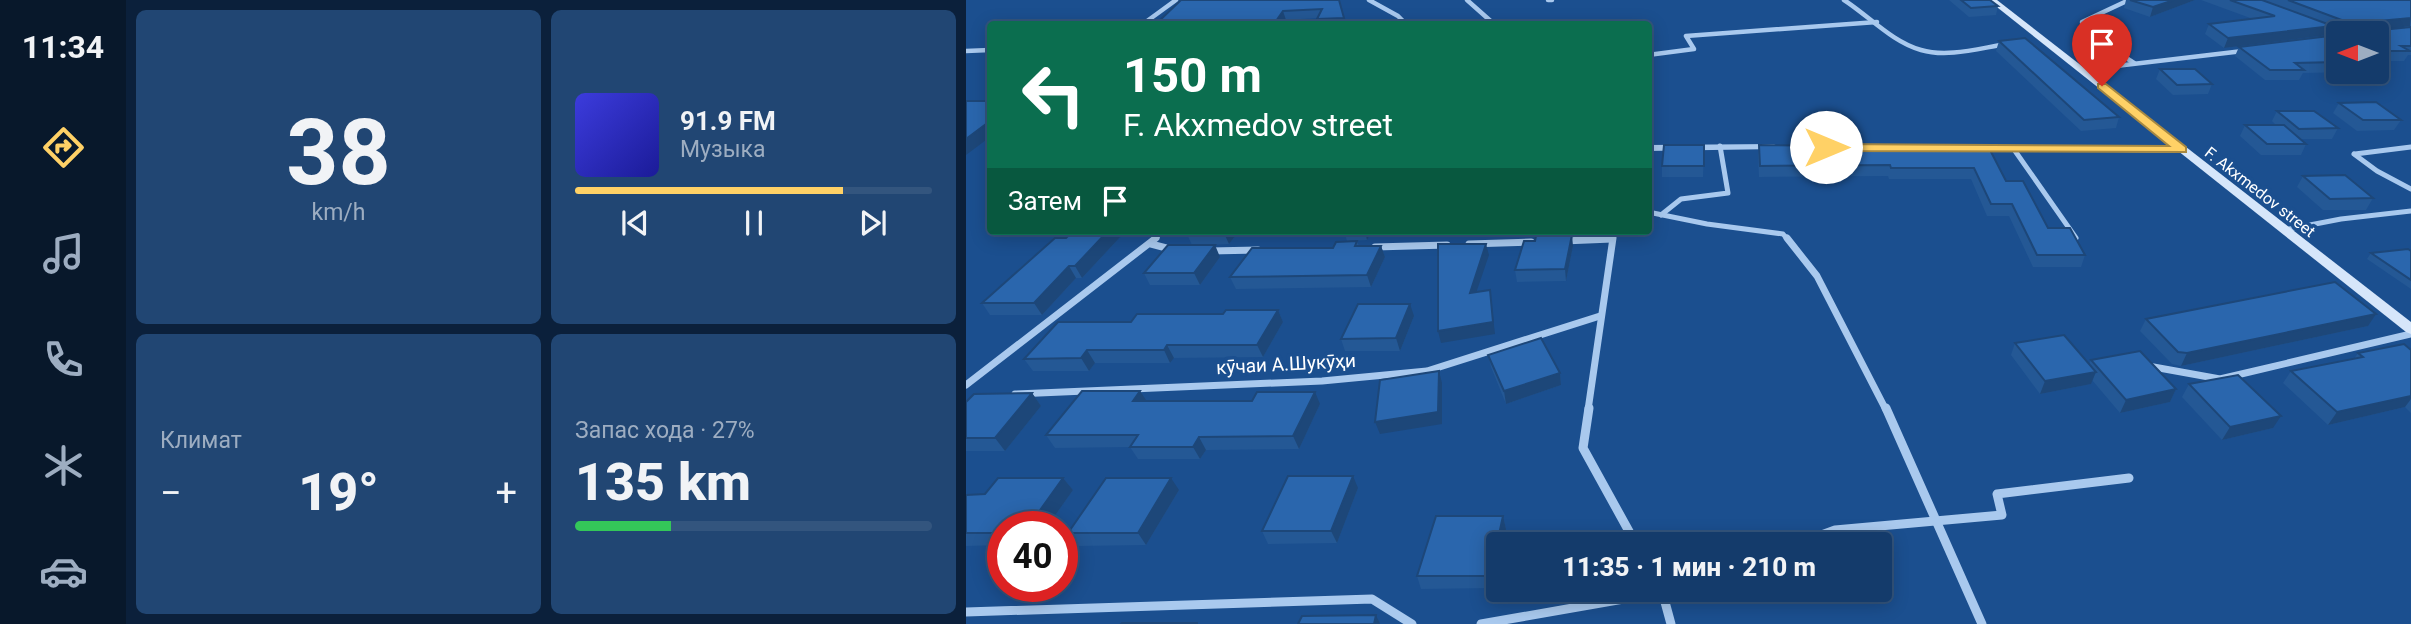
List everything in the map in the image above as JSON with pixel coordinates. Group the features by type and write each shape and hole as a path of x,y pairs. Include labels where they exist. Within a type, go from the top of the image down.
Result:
{"main road":[{"name":"F. Akxmedov street","path":"1992,0 2037,41 2082,70 2411,332"}],"street":[{"path":"1147,21 1176,0"},
{"path":"1370,0 1403,21"},
{"path":"1467,0 1491,21"},
{"path":"1844,0 1913,46 1930,52 2018,43"},
{"path":"2129,0 2082,22 2083,30 2134,64"},
{"path":"1652,54 1695,49 1686,36 1877,22"},
{"path":"2312,24 2326,29"},
{"path":"2082,70 2256,49"},
{"path":"966,51 987,50"},
{"path":"1661,215 1681,199 1728,193 1720,146"},
{"path":"1652,148 1790,147"},
{"path":"2411,147 2354,154 2411,190"},
{"path":"1957,148 2181,150"},
{"path":"2013,148 2076,238"},
{"path":"2283,230 2341,219 2411,211"},
{"path":"1652,213 1707,224 1783,234 1817,276 1881,398 1982,624"},
{"path":"966,384 1151,244 1159,235"},
{"path":"1557,241 1613,235 1583,448 1629,532"},
{"path":"1364,247 1543,242"},
{"path":"1151,244 1181,252"},
{"path":"1207,251 1272,250"},
{"name":"кӯчаи А.Шукӯҳи","path":"1007,394 1322,381 1427,371 1600,316"},
{"path":"2147,366 2220,379 2411,332"},
{"path":"1830,532 2002,515 1997,494 2129,478"},
{"path":"966,612 1373,599 1412,624"},
{"path":"1481,624 1600,602"},
{"path":"1665,602 1671,624"}],"building":[{"path":"1181,0 1339,0 1344,18 1317,19 1322,9 1283,11 1276,21 1159,21"},
{"path":"1961,0 1990,0 1998,6 1971,8"},
{"path":"2130,0 2174,0 2153,7"},
{"path":"2230,0 2262,0 2326,23 2326,27 2228,38 2209,24 2275,16"},
{"path":"2288,0 2411,0 2411,18 2344,21"},
{"path":"2411,27 2411,46 2401,46 2410,51 2389,51 2389,29"},
{"path":"2326,36 2326,62 2295,63 2304,70 2270,70 2239,47"},
{"path":"2025,38 2119,117 2084,120 1999,41"},
{"path":"2160,69 2195,69 2212,84 2177,85"},
{"path":"966,101 987,101 987,123 966,139"},
{"path":"2376,102 2401,120 2363,120 2339,103"},
{"path":"2277,111 2314,111 2338,128 2299,129"},
{"path":"2245,125 2284,125 2306,144 2267,144"},
{"path":"1664,145 1704,145 1704,166 1662,166"},
{"path":"1759,145 1989,148 2006,181 2023,181 2048,228 2070,228 2085,255 2037,255 2012,204 1991,204 1974,168 1891,168 1890,165 1760,166"},
{"path":"2345,175 2373,198 2330,199 2303,176"},
{"path":"1069,235 1104,235 1075,266 1069,266 1034,303 982,303 1055,238 1066,238"},
{"path":"1572,235 1565,269 1515,270 1524,241 1535,241 1536,236"},
{"path":"1357,241 1355,246 1381,246 1367,275 1230,277 1252,248 1333,248 1336,242"},
{"path":"1438,244 1486,244 1470,293 1490,290 1493,322 1438,331"},
{"path":"1168,245 1215,245 1194,273 1144,273"},
{"path":"2408,249 2411,251 2411,280 2371,253"},
{"path":"2335,282 2376,314 2187,353 2178,352 2146,319"},
{"path":"1358,304 1410,304 1396,338 1341,339"},
{"path":"1226,310 1278,310 1257,345 1167,345 1164,350 1087,350 1081,358 1024,359 1058,322 1131,322 1137,314 1223,314"},
{"path":"2064,335 2096,372 2045,381 2015,343"},
{"path":"1541,338 1560,373 1504,391 1488,355"},
{"path":"2404,344 2411,350 2411,396 2337,412 2291,371 2363,357 2358,353"},
{"path":"2140,351 2176,389 2126,400 2091,360"},
{"path":"1439,371 1438,412 1375,422 1380,380"},
{"path":"2238,375 2281,416 2230,427 2189,384"},
{"path":"1082,391 1140,391 1133,401 1252,401 1257,392 1315,392 1293,436 1199,437 1193,447 1130,447 1138,435 1046,435"},
{"path":"1032,393 995,438 966,438 966,402 974,394"},
{"path":"1288,476 1353,476 1331,531 1262,531"},
{"path":"998,478 1063,478 1039,511 987,511 987,533 966,533 966,495 985,494"},
{"path":"1106,478 1171,478 1138,533 1078,533 1078,519"},
{"path":"1436,516 1503,516 1500,532 1486,532 1486,576 1417,576"},
{"path":"1376,615 1374,624 1298,624 1302,616"},
{"path":"1197,623 1197,624 1121,624"}],"route":[{"path":"1826,147 2181,150 2102,86"}]}
